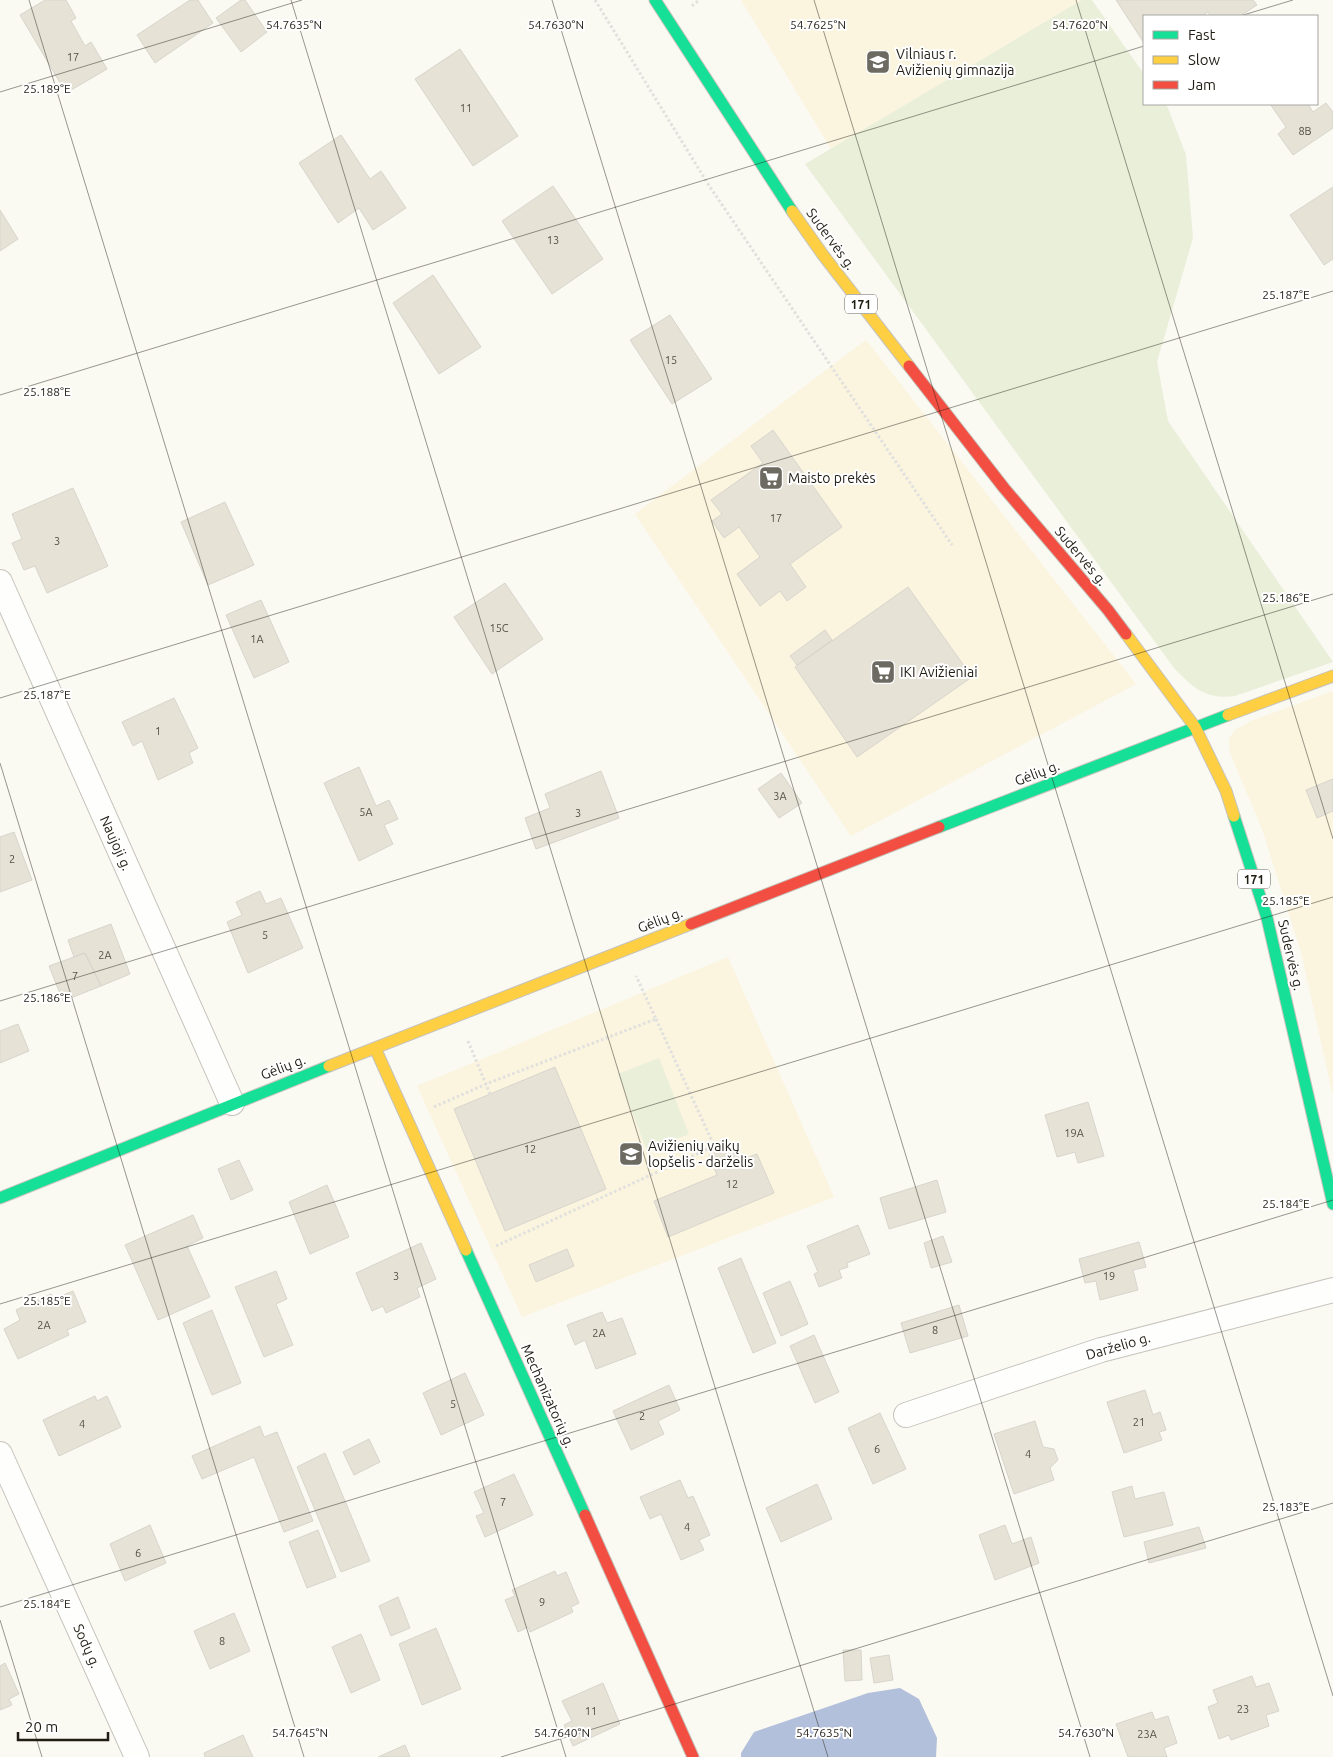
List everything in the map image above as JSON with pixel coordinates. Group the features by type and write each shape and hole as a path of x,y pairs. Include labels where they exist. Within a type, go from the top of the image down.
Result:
{"street":[{"name":"Sudervės g.","path":"655,0 823,255 1004,488 1108,610 1195,727 1226,791 1267,918 1333,1204"},
{"name":"Naujoji g.","path":"0,582 232,1103"},
{"name":"Gėlių g.","path":"0,1198 232,1103 1195,727 1333,676"},
{"name":"Mechanizatorių g.","path":"375,1048 694,1757"},
{"name":"Darželio g.","path":"906,1415 1101,1350 1333,1290"},
{"name":"Sodų g.","path":"0,1454 137,1757"}],"path":[{"path":"595,0 708,184 952,545"},
{"path":"625,950 717,1152"},
{"path":"456,1016 490,1094"},
{"path":"428,1110 486,1084 656,1019"},
{"path":"491,1248 714,1146"}],"shaded area":[{"name":"Vilniaus r. Avižienių gimnazija","path":"741,0 1082,0 831,149"},
{"path":"866,340 1136,684 851,836 635,514"},
{"path":"1333,691 1333,1096 1301,952 1262,829 1230,753 1229,739 1235,730 1251,721"},
{"name":"Avižienių vaikų lopšelis - darželis","path":"728,957 834,1197 522,1317 417,1086"}],"green space":[{"path":"1082,0 1092,0 1143,73 1143,105 1166,105 1186,155 1193,238 1157,362 1168,421 1333,662 1235,696 1225,697 1208,694 1187,681 1174,668 805,164"},
{"path":"659,1058 689,1134 647,1151 618,1074"}],"water":[{"path":"900,1688 919,1699 937,1738 936,1757 741,1757 741,1753 754,1732 868,1693"}],"building":[{"path":"45,0 66,0 76,18 71,21 85,46 91,42 107,69 66,93 20,15"},
{"path":"190,0 198,0 213,23 155,63 137,35"},
{"path":"241,0 245,0 267,32 241,52 216,18"},
{"path":"1116,0 1253,0 1257,5 1242,15 1210,15 1208,12 1204,15 1143,15 1143,41"},
{"path":"460,49 518,136 473,166 415,79"},
{"path":"1326,103 1333,112 1333,128 1293,155 1278,134 1286,127 1271,105 1309,105 1313,112"},
{"path":"341,135 370,179 381,171 406,208 373,230 359,208 338,223 299,163"},
{"path":"553,186 603,259 552,294 502,221"},
{"path":"1333,187 1333,259 1324,265 1290,215"},
{"path":"0,210 18,239 0,251"},
{"path":"433,275 481,347 439,374 393,303"},
{"path":"670,315 712,379 672,404 630,340"},
{"path":"773,430 842,527 790,564 806,587 787,601 780,591 760,606 737,574 760,557 739,527 724,538 712,521 722,514 711,500 763,463 751,446"},
{"path":"73,488 108,566 47,593 35,566 24,570 12,543 22,539 12,514"},
{"path":"225,502 254,565 208,585 181,522"},
{"path":"505,583 543,639 492,674 454,617"},
{"name":"IKI Avižieniai","path":"908,587 972,677 857,757 795,667"},
{"path":"261,600 289,662 254,678 226,615"},
{"path":"825,630 832,640 797,665 790,656"},
{"path":"174,698 198,748 189,753 193,763 158,780 142,741 133,746 122,722"},
{"path":"359,767 376,806 389,800 398,819 384,825 393,844 359,861 324,783"},
{"path":"601,771 619,818 536,849 525,818 550,808 545,794"},
{"path":"781,773 802,803 779,818 758,789"},
{"path":"1333,779 1333,811 1317,818 1306,790"},
{"path":"14,832 32,880 0,892 0,837"},
{"path":"260,891 266,904 281,898 303,948 248,973 227,922 242,915 236,902"},
{"path":"111,924 130,974 101,986 85,953 74,957 68,940"},
{"path":"85,953 101,986 63,1001 49,966"},
{"path":"18,1024 29,1051 0,1063 0,1031"},
{"path":"555,1067 606,1189 505,1231 454,1109"},
{"path":"1088,1102 1104,1156 1078,1163 1075,1152 1057,1157 1045,1115"},
{"path":"735,1145 741,1160 757,1154 774,1193 668,1237 654,1201 717,1175 709,1155"},
{"path":"239,1160 253,1190 231,1200 218,1169"},
{"path":"937,1180 946,1212 889,1229 880,1198"},
{"path":"327,1185 349,1237 310,1254 289,1202"},
{"path":"193,1215 203,1238 187,1246 210,1297 158,1320 125,1245"},
{"path":"858,1225 870,1254 847,1263 848,1267 839,1270 842,1278 819,1287 814,1274 818,1272 807,1246"},
{"path":"943,1236 952,1262 931,1268 924,1243"},
{"path":"1139,1242 1146,1267 1133,1270 1138,1290 1100,1300 1096,1281 1085,1283 1079,1259"},
{"path":"421,1243 436,1279 417,1288 420,1297 386,1313 383,1306 372,1311 356,1273"},
{"path":"567,1249 574,1266 536,1282 529,1265"},
{"path":"741,1258 776,1343 753,1353 718,1268"},
{"path":"276,1271 287,1299 276,1304 293,1345 264,1357 235,1287"},
{"path":"790,1281 808,1324 781,1336 763,1293"},
{"path":"73,1291 86,1322 67,1330 69,1335 18,1359 4,1329 20,1320 16,1310 51,1294 54,1299"},
{"path":"959,1305 968,1336 910,1353 901,1323"},
{"path":"212,1310 241,1383 212,1395 183,1323"},
{"path":"602,1312 607,1323 622,1318 636,1354 596,1369 585,1340 575,1345 567,1325"},
{"path":"814,1335 839,1392 815,1403 790,1346"},
{"path":"465,1373 484,1415 441,1435 423,1393"},
{"path":"669,1385 680,1410 658,1421 664,1434 631,1450 613,1411"},
{"path":"1145,1390 1153,1415 1160,1412 1166,1430 1159,1432 1162,1440 1124,1453 1107,1402"},
{"path":"95,1396 97,1401 107,1396 121,1427 59,1456 43,1420"},
{"path":"880,1413 906,1469 873,1484 848,1428"},
{"path":"1035,1421 1043,1447 1054,1449 1058,1460 1050,1468 1054,1480 1014,1494 994,1434"},
{"path":"260,1426 264,1437 277,1432 313,1521 284,1532 254,1457 202,1479 192,1456"},
{"path":"369,1439 380,1462 354,1475 343,1452"},
{"path":"325,1453 370,1561 341,1572 297,1467"},
{"path":"514,1474 533,1515 485,1537 476,1516 484,1513 474,1492"},
{"path":"680,1480 688,1498 693,1496 710,1535 699,1540 704,1550 681,1560 661,1514 650,1519 640,1497"},
{"path":"817,1484 832,1519 781,1542 766,1508"},
{"path":"1132,1486 1135,1499 1164,1492 1173,1525 1124,1537 1112,1492"},
{"path":"150,1525 166,1563 125,1581 110,1544"},
{"path":"1005,1525 1012,1544 1031,1537 1039,1563 995,1580 979,1535"},
{"path":"1199,1527 1206,1548 1149,1563 1144,1542"},
{"path":"318,1530 336,1577 307,1588 289,1542"},
{"path":"555,1571 557,1576 566,1572 579,1603 571,1607 573,1612 530,1632 528,1627 518,1632 505,1600 515,1596 512,1590"},
{"path":"398,1597 410,1628 391,1636 379,1606"},
{"path":"234,1613 250,1651 210,1669 194,1631"},
{"path":"436,1628 461,1689 422,1705 399,1644"},
{"path":"361,1634 380,1680 351,1693 332,1647"},
{"path":"843,1650 861,1650 862,1680 845,1681"},
{"path":"889,1655 893,1680 874,1683 870,1658"},
{"path":"5,1663 19,1694 9,1699 12,1705 0,1710 0,1666"},
{"path":"1252,1676 1256,1687 1269,1683 1279,1711 1266,1715 1269,1726 1231,1740 1229,1735 1219,1739 1208,1707 1218,1703 1213,1690"},
{"path":"603,1683 620,1724 573,1746 564,1725 572,1721 562,1701"},
{"path":"1152,1712 1155,1720 1168,1716 1177,1743 1164,1748 1167,1757 1128,1757 1116,1724"},
{"path":"243,1735 253,1757 205,1757 204,1753"},
{"path":"405,1745 410,1757 378,1757"}],"traffic: fast":[{"path":"655,0 792,211"},
{"path":"939,827 1228,715"},
{"path":"1234,816 1267,918 1333,1204"},
{"path":"0,1198 329,1066"},
{"path":"466,1250 585,1515"}],"traffic: slow":[{"path":"792,211 823,255 909,366"},
{"path":"1126,634 1195,727 1226,791 1234,816"},
{"path":"1228,715 1333,676"},
{"path":"329,1066 691,924"},
{"path":"375,1048 466,1250"}],"traffic: jam":[{"path":"909,366 1004,488 1108,610 1126,634"},
{"path":"691,924 939,827"},
{"path":"585,1515 693,1757"}],"place":[{"name":"Vilniaus r. Avižienių gimnazija","path":"878,62"},
{"name":"Maisto prekės","path":"771,478"},
{"name":"IKI Avižieniai","path":"883,672"},
{"name":"Avižienių vaikų lopšelis - darželis","path":"631,1154"}]}
